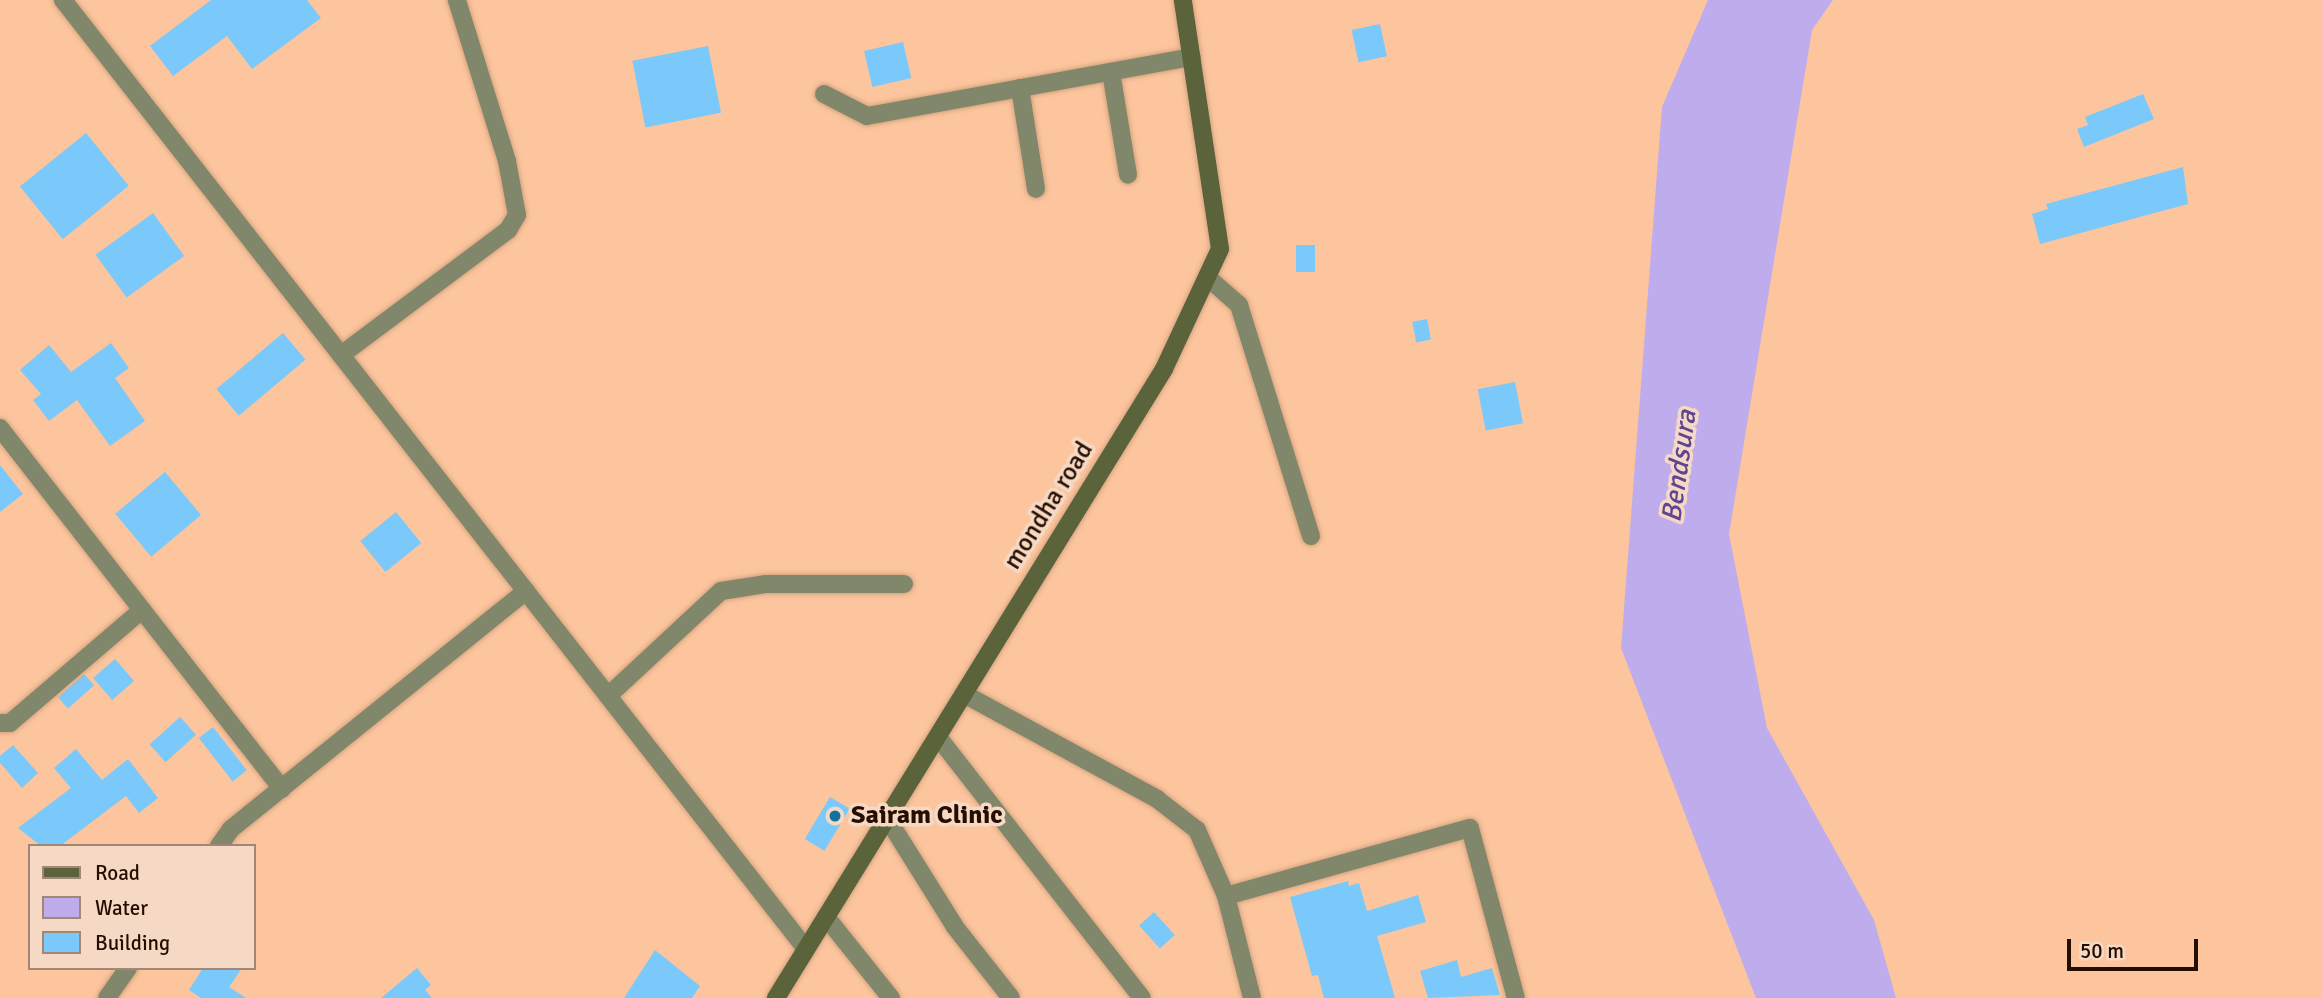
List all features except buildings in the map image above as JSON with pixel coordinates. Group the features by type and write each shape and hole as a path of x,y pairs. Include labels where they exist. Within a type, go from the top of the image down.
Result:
{"street":[{"path":"63,0 806,949"},
{"path":"341,355 508,230 517,215 509,170 457,0"},
{"name":"mondha road","path":"776,998 1164,369 1220,249 1183,0"},
{"path":"824,94 867,116 1192,57"},
{"path":"1111,72 1128,175"},
{"path":"1020,88 1036,189"},
{"path":"1207,277 1239,305 1311,536"},
{"path":"0,428 282,789"},
{"path":"608,696 720,591 766,584 904,584"},
{"path":"221,844 282,789 526,591"},
{"path":"0,723 10,723 142,610"},
{"path":"964,694 1157,799 1197,830 1226,896 1252,998"},
{"path":"938,737 1142,998"},
{"path":"887,818 955,927 1012,998"},
{"path":"1226,896 1470,828 1516,998"},
{"path":"826,917 891,998"},
{"path":"107,998 127,970"}],"water":[{"name":"Bendsura","path":"1708,0 1833,0 1812,30 1729,534 1767,728 1874,920 1896,998 1756,998 1621,648 1662,107"}],"place":[{"name":"Sairam Clinic","path":"835,816"}]}
